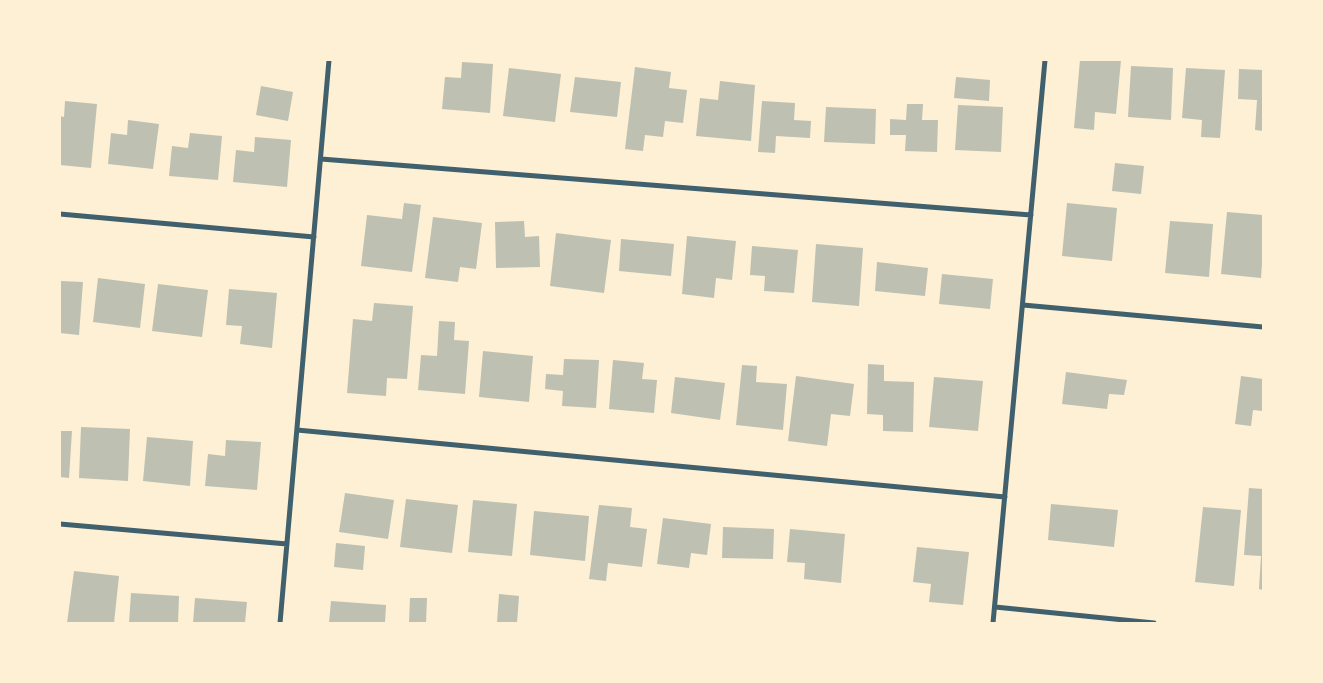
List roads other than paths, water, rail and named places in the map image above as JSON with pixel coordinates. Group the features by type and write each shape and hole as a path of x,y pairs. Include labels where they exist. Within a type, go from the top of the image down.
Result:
{"street":[{"path":"280,623 330,60"},
{"path":"993,623 1045,60"},
{"path":"321,159 1031,215"},
{"path":"60,214 314,237"},
{"path":"1022,306 1263,328"},
{"path":"297,430 1005,498"},
{"path":"60,524 287,544"},
{"path":"995,607 1154,623"}]}
